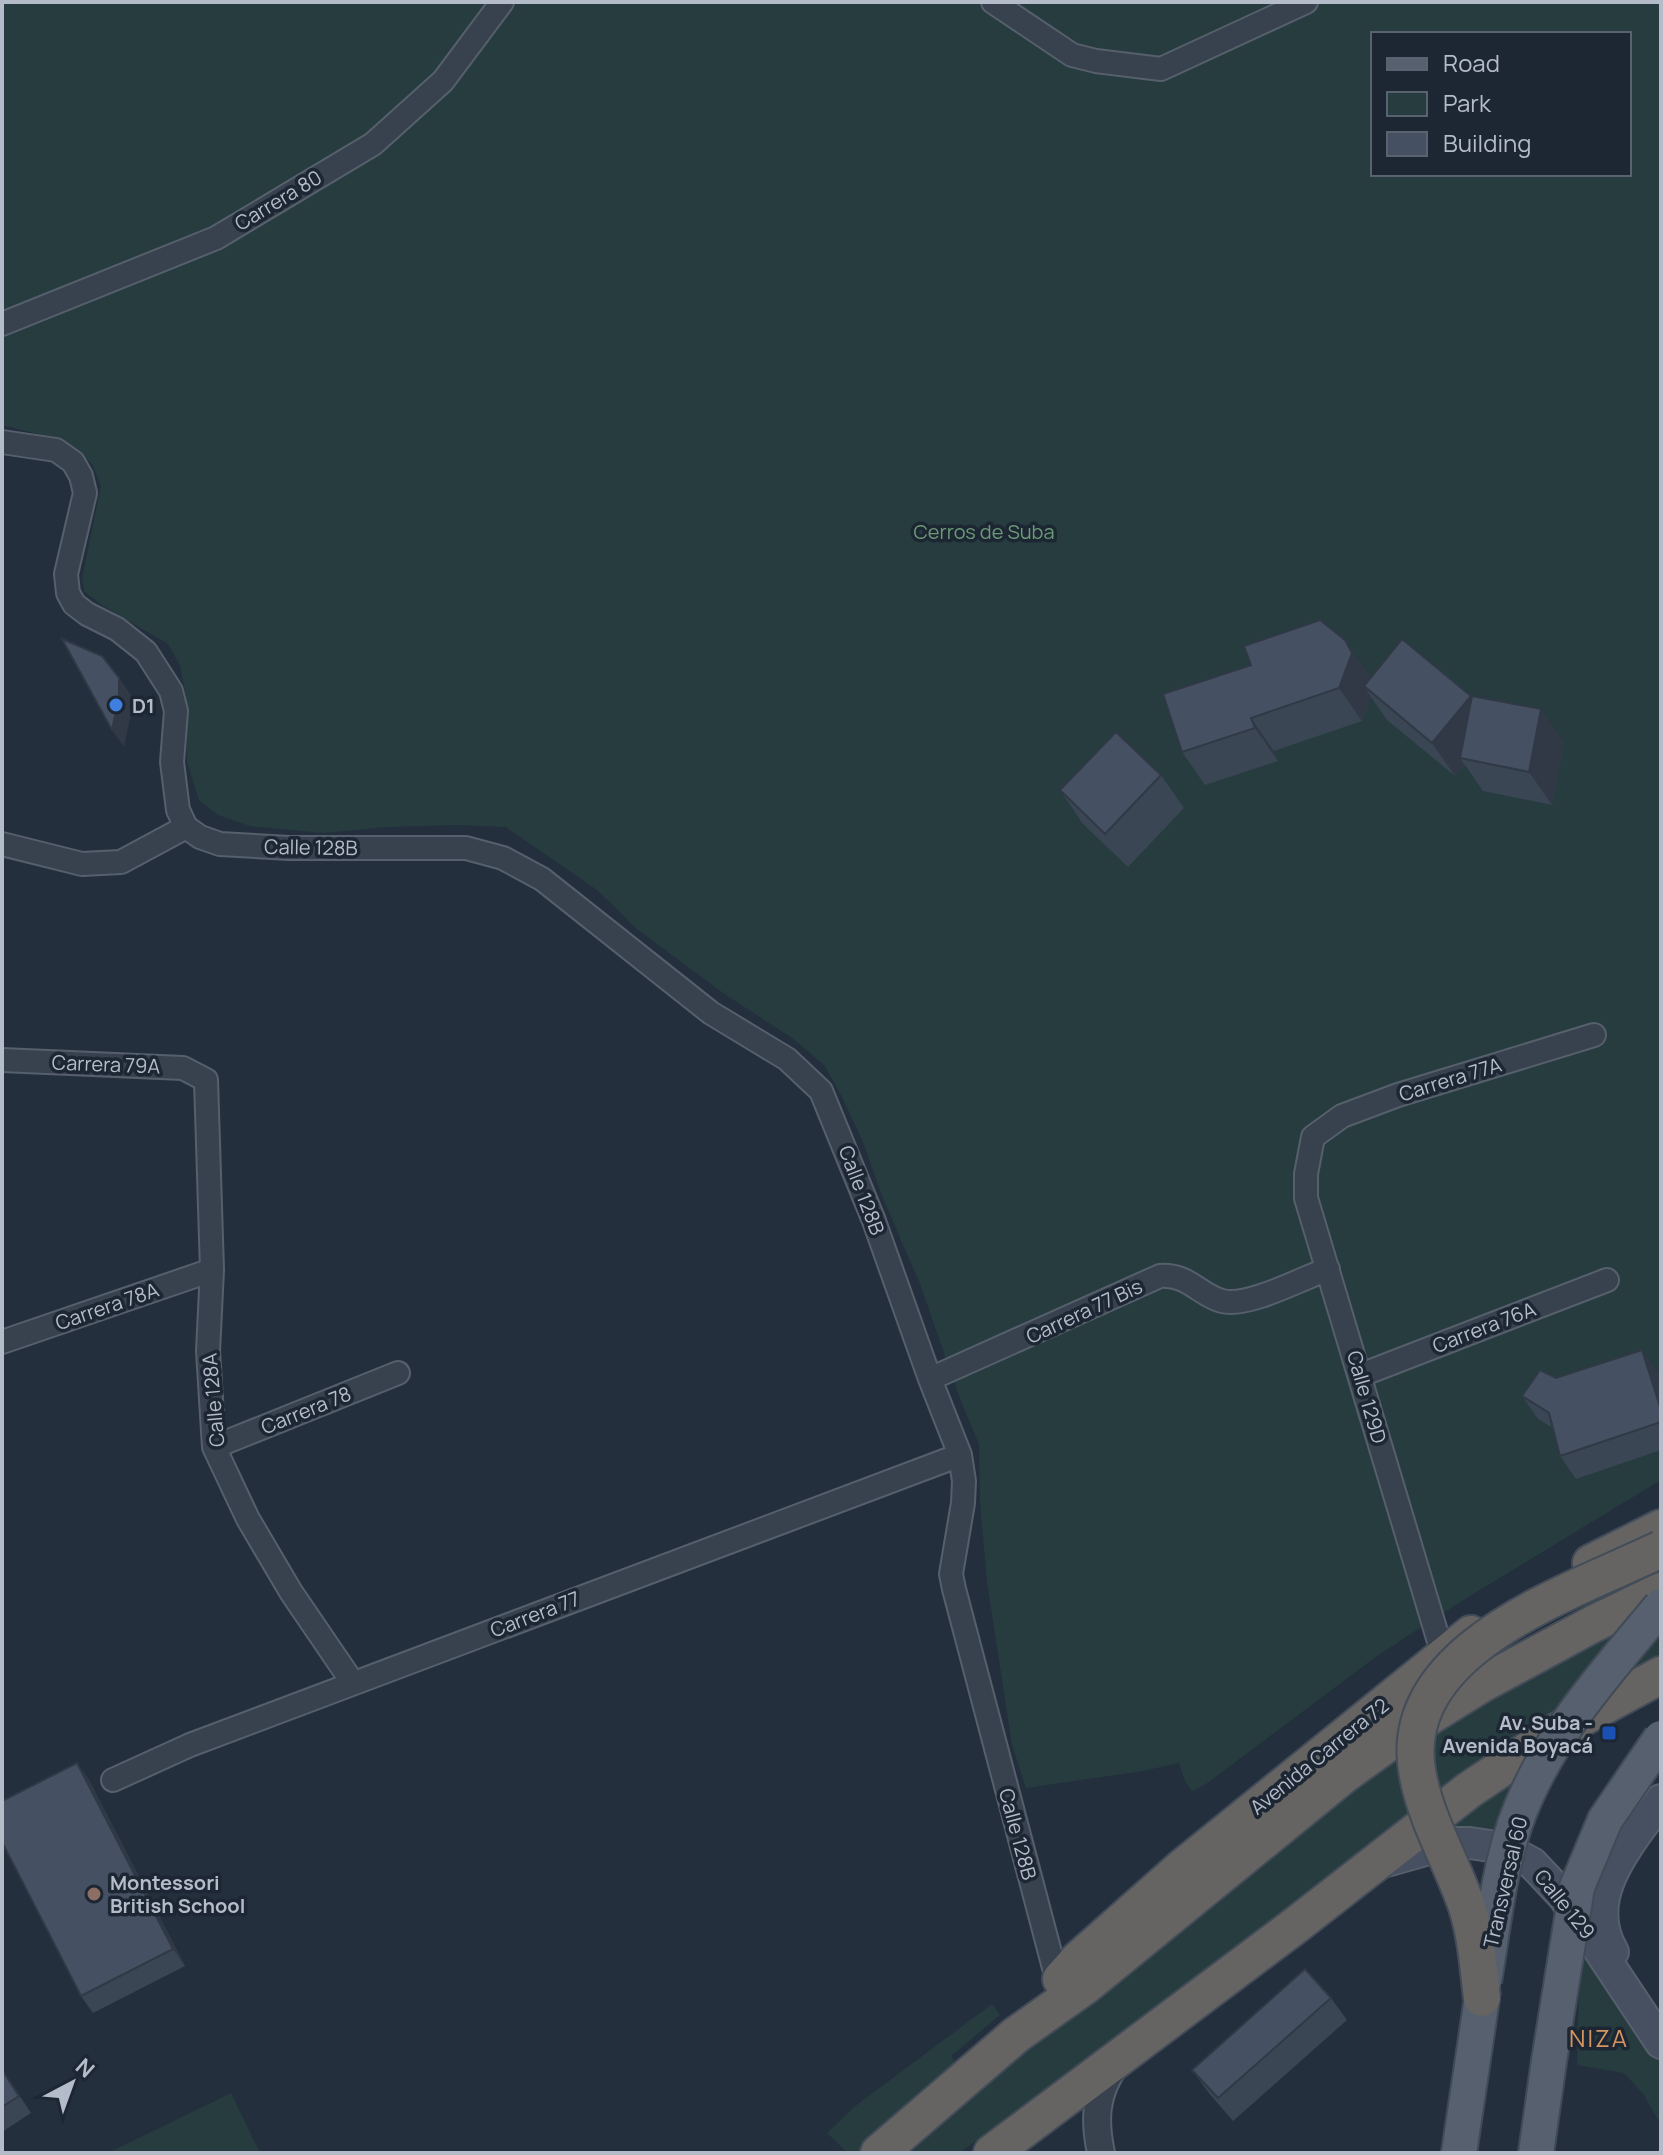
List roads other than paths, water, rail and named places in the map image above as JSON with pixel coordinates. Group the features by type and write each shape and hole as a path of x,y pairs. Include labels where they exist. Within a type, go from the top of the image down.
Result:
{"highway":[{"name":"Avenida Carrera 72","path":"1016,2035 1078,1960 1183,1867 1443,1655 1505,1610 1661,1528"},
{"path":"1482,1998 1474,1939 1464,1898 1437,1836 1417,1776 1416,1743 1422,1715 1435,1689 1460,1657 1499,1628 1661,1549"},
{"name":"Avenida Carrera 72","path":"879,2153 1016,2035 1085,1986 1286,1820 1398,1736 1480,1685 1661,1591"},
{"path":"992,2153 1492,1774 1554,1733 1661,1675"}],"main road":[{"name":"Transversal 60","path":"1459,2153 1497,1900 1514,1826 1531,1785 1573,1715 1661,1606"},
{"path":"1536,2153 1577,1887 1605,1820 1661,1738"},
{"name":"Calle 129","path":"1661,1800 1608,1882 1602,1922 1611,1948 1661,2023"},
{"path":"1538,1868 1565,1878 1587,1877 1634,1838"},
{"name":"Calle 129","path":"1374,1865 1450,1843 1470,1843 1503,1848 1538,1868 1589,1932 1661,2043"}],"street":[{"name":"Carrera 80","path":"2,324 216,238 373,144 443,81 502,2"},
{"path":"993,2 1072,55 1161,69 1306,2"},
{"path":"2,442 56,450 73,462 81,476 85,493 66,574 68,593 74,604 87,614 117,629 146,652 171,691 176,711 172,762 178,810 186,827 121,862 82,864 2,844"},
{"name":"Calle 128B","path":"186,827 200,837 220,844 289,848 466,848 503,858 542,879 711,1013 787,1059 809,1077 829,1104 960,1455 963,1503 951,1574 1058,1983"},
{"name":"Carrera 77A","path":"1313,1137 1342,1116 1398,1095 1594,1035"},
{"name":"Carrera 79A","path":"2,1060 183,1068 206,1080"},
{"name":"Calle 128A","path":"206,1080 212,1270 208,1351 214,1447 248,1519 291,1592 353,1683"},
{"name":"Calle 129D","path":"1313,1137 1306,1174 1306,1198 1443,1655"},
{"name":"Carrera 77 Bis","path":"930,1379 1160,1276 1169,1275 1196,1285 1222,1301 1241,1302 1328,1269"},
{"name":"Carrera 78A","path":"2,1342 212,1270"},
{"name":"Carrera 76A","path":"1361,1375 1607,1280"},
{"name":"Carrera 78","path":"214,1447 398,1373"},
{"name":"Carrera 77","path":"113,1780 190,1745 960,1455"},
{"path":"1098,2140 1100,2090 1119,2059"},
{"path":"1054,2108 1075,2109 1098,2140"}],"place":[{"name":"D1","path":"116,705"},
{"name":"Av. Suba - Avenida Boyacá","path":"1609,1733"},
{"name":"Montessori British School","path":"94,1894"}],"district":[{"name":"NIZA","path":"1599,2037"}],"park label":[{"name":"Cerros de Suba","path":"984,531"}]}
